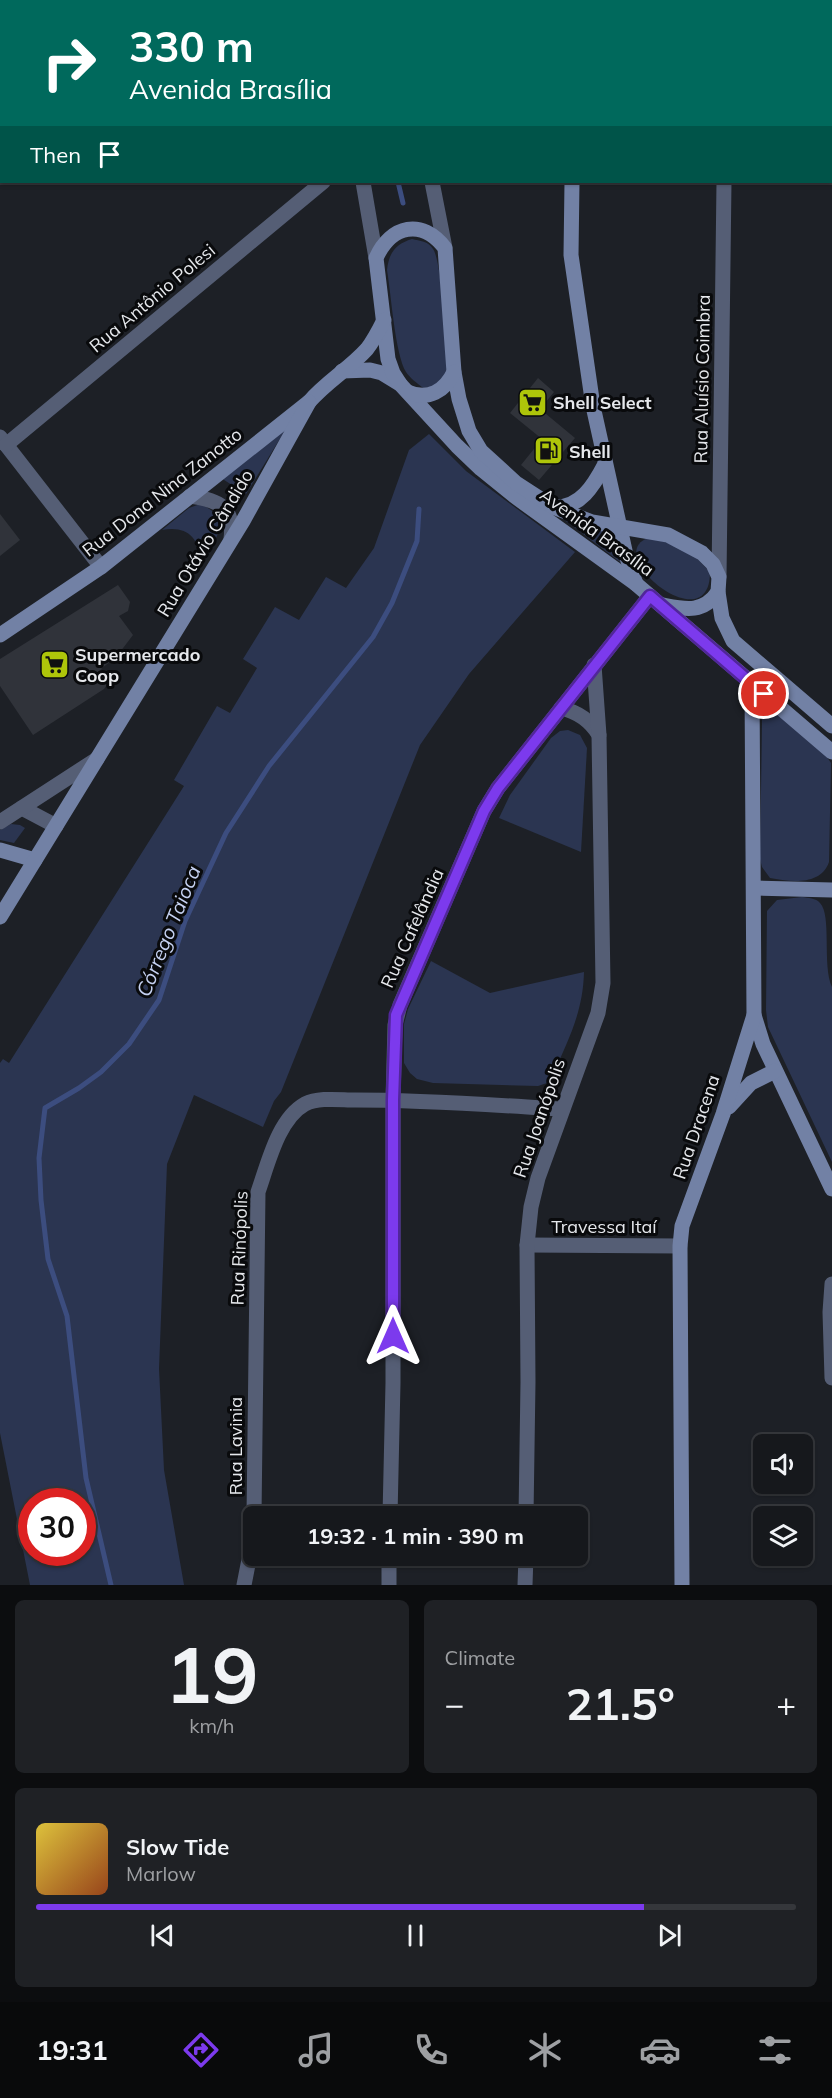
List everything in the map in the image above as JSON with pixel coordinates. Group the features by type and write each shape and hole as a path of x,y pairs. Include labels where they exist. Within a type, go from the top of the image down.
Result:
{"main road":[{"path":"572,183 571,255 593,406 629,567 636,584"},
{"path":"404,388 389,365 376,258 381,246 394,233 411,229 422,230 432,235 445,248"},
{"name":"Avenida Brasília","path":"445,248 454,372 465,420 477,445 516,483 553,507 592,522 661,533 686,543 708,558 718,584 722,618 733,641 830,722"},
{"name":"Rua Dona Nina Zanotto","path":"0,635 102,567 309,402 324,385 367,349 384,320"},
{"path":"342,371 370,370 382,373 421,396 430,395 447,384 454,372"},
{"name":"Avenida Brasília","path":"404,388 481,469 517,498 636,584 832,752"},
{"name":"Rua Otávio Cândido","path":"0,917 231,539 309,402"},
{"path":"553,507 568,506 583,496 593,485 605,464"},
{"path":"655,600 695,609 707,603 718,584"},
{"name":"Rua Dracena","path":"682,1585 680,1246 682,1226 723,1114 754,1016 752,683"},
{"path":"0,850 35,860"},
{"path":"754,888 832,890"},
{"path":"754,1016 775,1071 832,1189"},
{"path":"723,1114 751,1083 775,1071"}],"street":[{"name":"Rua Antônio Polesi","path":"3,441 322,183"},
{"path":"363,183 376,258"},
{"path":"432,183 445,248"},
{"name":"Rua Aluísio Coimbra","path":"718,584 724,183"},
{"path":"3,441 102,567"},
{"path":"190,496 220,504 229,514 232,526 231,539"},
{"name":"Rua Cafelândia","path":"390,1506 393,1383 393,1100 395,1025 400,1005 484,811 498,788 594,665 655,600"},
{"name":"Rua Joanópolis","path":"526,1506 527,1245 531,1207 538,1178 598,1013 603,983 599,735 594,665"},
{"path":"561,708 570,710 587,720 599,735"},
{"path":"0,822 97,759"},
{"path":"22,808 56,826"},
{"name":"Rua Rinópolis","path":"254,1376 258,1192 275,1142 294,1114 306,1104 322,1101 393,1100 562,1109"},
{"name":"Travessa Itaí","path":"527,1245 680,1246"},
{"path":"832,1284 830,1312 832,1378"},
{"name":"Rua Lavinia","path":"254,1376 254,1506"},
{"path":"244,1585 248,1566"},
{"path":"389,1585 390,1566"},
{"path":"525,1585 526,1566"}],"shaded area":[{"path":"412,239 429,244 433,249 439,270 445,324 446,375 438,386 423,388 406,372 402,363 396,338 387,270 394,250 402,243"},
{"path":"286,429 246,494 221,478"},
{"path":"429,434 466,471 575,552 469,674 420,745 281,1092 274,1101 263,1127 194,1095 167,1164 159,1369 164,1470 184,1585 30,1585 26,1566 96,1566 96,1488 18,1488 18,1524 0,1433 0,1063 3,1059 9,1063 184,786 174,780 217,706 230,713 257,668 243,659 275,607 299,620 326,577 346,588 374,548 409,450"},
{"path":"200,504 211,510 217,517 219,531 199,564 198,547 191,536 179,530 162,530 189,508"},
{"path":"562,518 612,533 615,536 620,562"},
{"path":"648,538 688,549 710,572 705,592 694,599 678,597 661,588 647,575 638,560 637,547"},
{"path":"766,704 825,754 831,763 829,862 825,870 812,879 787,881 770,878 762,867 760,859 762,705"},
{"path":"568,730 580,735 587,748 581,852 499,818 510,795 551,738 560,731"},
{"path":"11,824 25,828 14,843 0,840 0,830"},
{"path":"802,897 818,901 824,909 826,918 828,967 832,987 832,1162 768,1027 766,1010 767,911 777,900"},
{"path":"431,961 490,993 584,972 581,1000 574,1026 552,1077 547,1083 538,1086 433,1083 417,1079 410,1073 404,1063 404,1024 408,1009"}],"building":[{"path":"538,378 554,392 540,409 575,438 539,480 521,465 542,439 510,413"},
{"path":"0,514 20,540 0,556"},
{"name":"Supermercado Coop","path":"118,585 130,602 128,611 119,616 133,635 117,656 101,669 109,682 104,689 33,735 0,686 0,659"}],"waterway":[{"name":"Córrego Taioca","path":"398,183 403,203"},
{"name":"Córrego Taioca","path":"111,1585 86,1478 67,1316 48,1259 39,1158 45,1108 101,1072 129,1044 159,1000 185,921 226,833 269,766 373,637 392,603 417,541 419,509"}],"place":[{"name":"Shell Select","path":"532,402"},
{"name":"Shell","path":"548,451"},
{"name":"Supermercado Coop","path":"54,664"}],"route":[{"path":"393,1336 393,1100 396,1015 484,811 498,788 650,596 764,694"}]}
